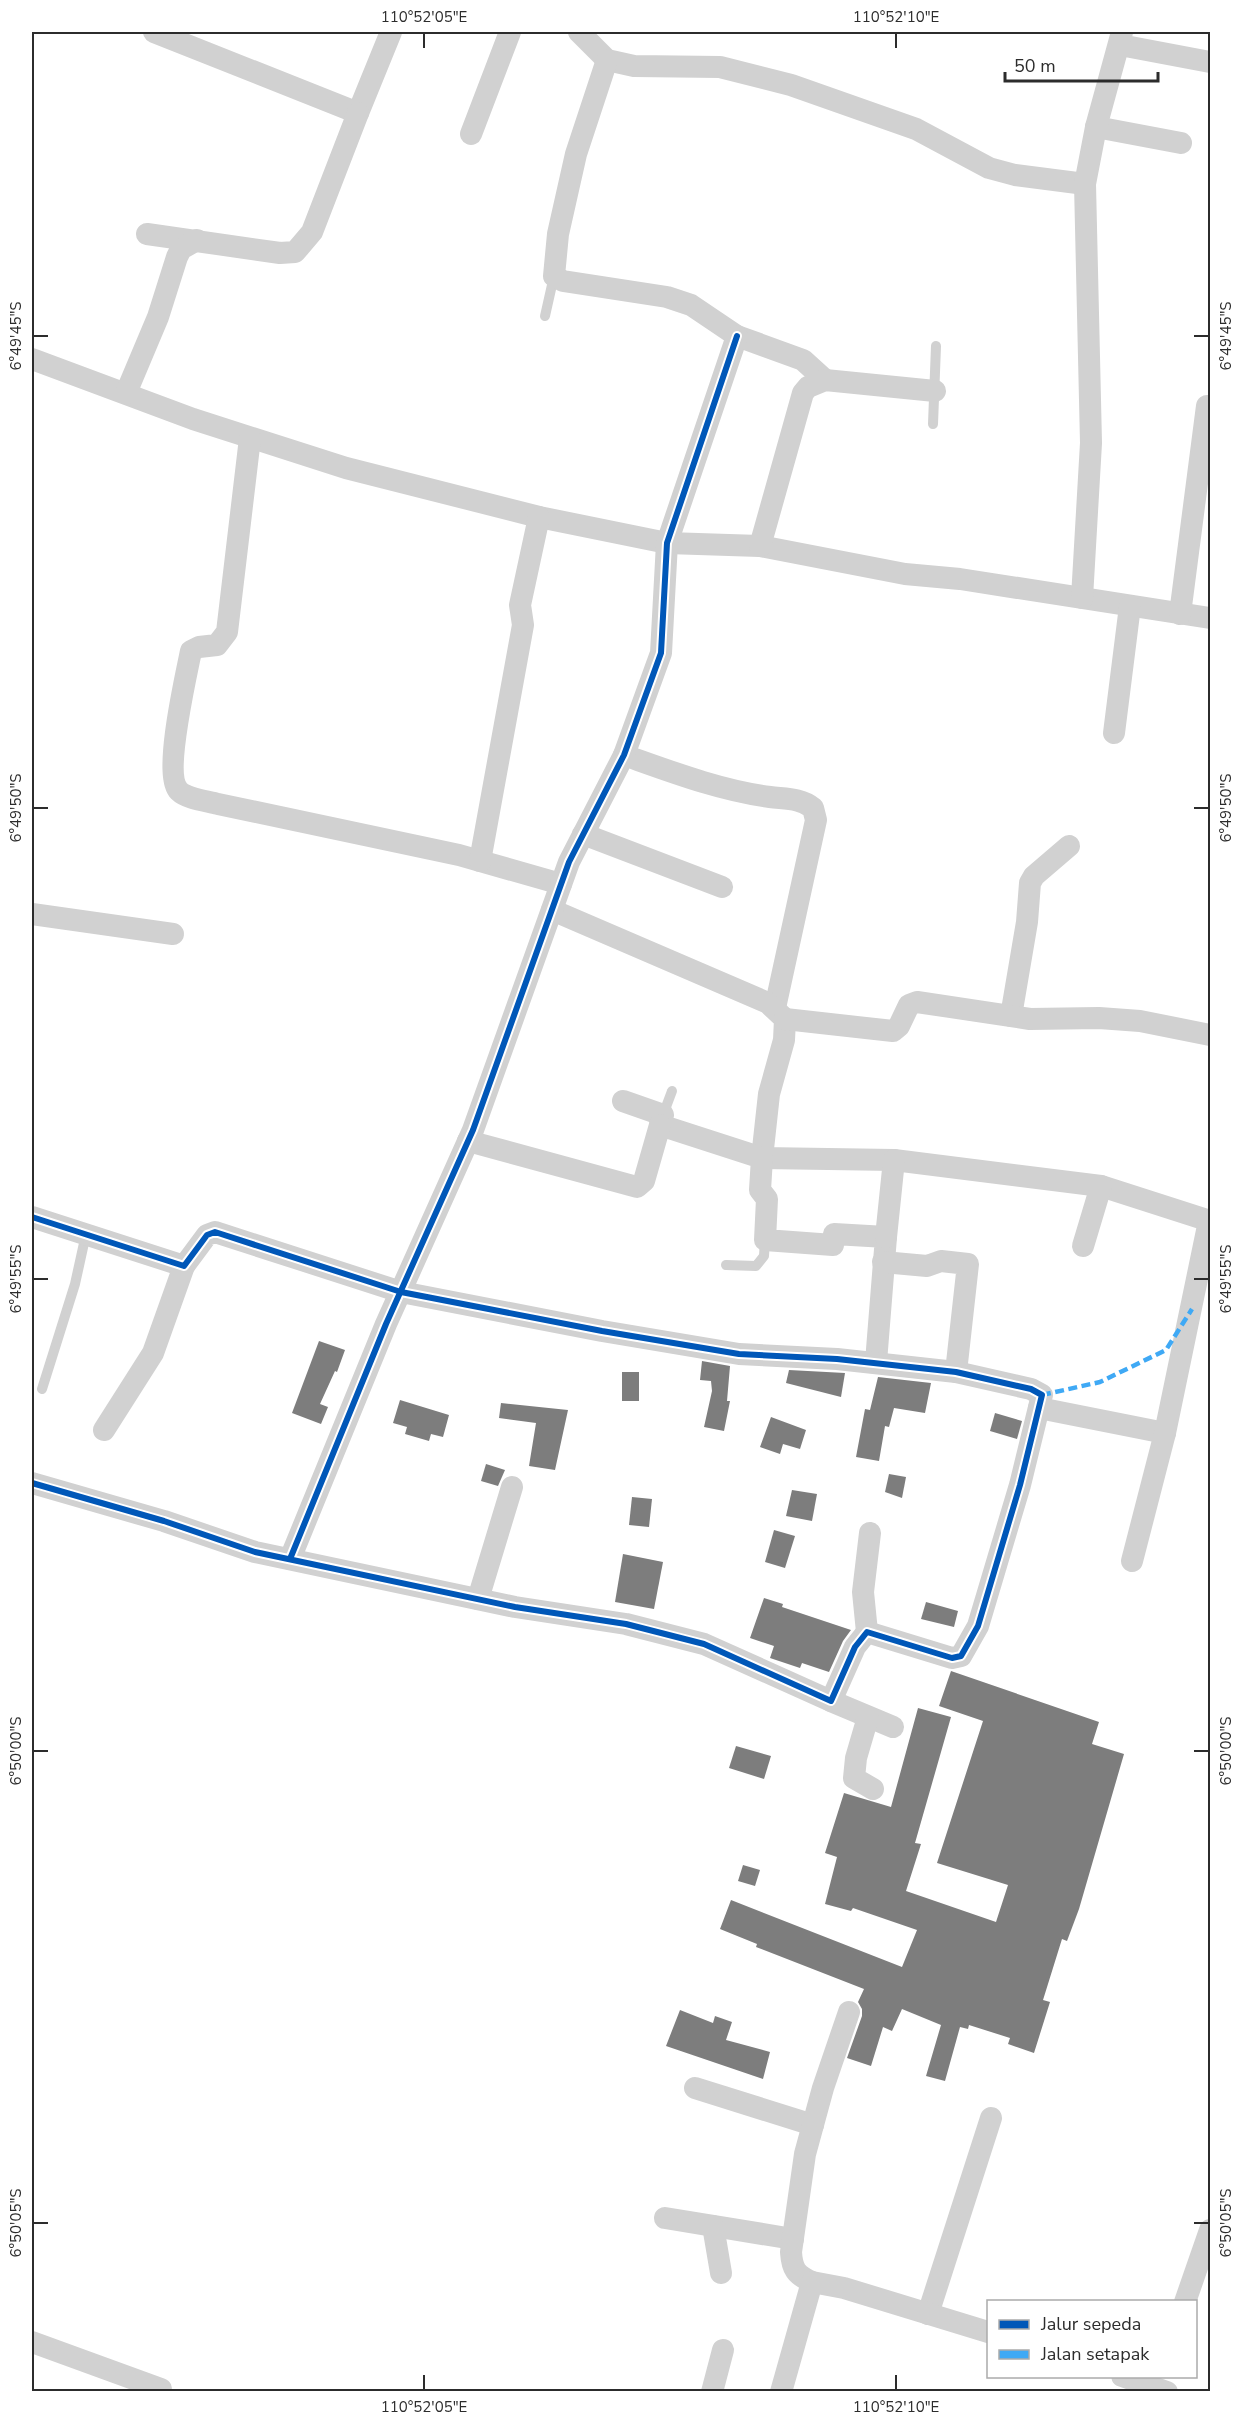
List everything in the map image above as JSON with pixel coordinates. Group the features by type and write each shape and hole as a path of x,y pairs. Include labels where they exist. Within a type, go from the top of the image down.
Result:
{"street":[{"path":"154,32 358,113"},
{"path":"147,234 280,253 295,252 312,232 391,32"},
{"path":"471,134 510,32"},
{"path":"579,32 607,60 633,66 720,67 791,85 916,129 989,168 1015,175 1085,184"},
{"path":"1082,598 1091,442 1085,184 1096,127 1121,38 1210,62"},
{"path":"607,60 576,154 558,234 554,276 562,280 667,297 683,302 712,317 737,336 803,360 825,380"},
{"path":"1096,127 1181,143"},
{"path":"126,393 158,317 177,257 181,249 197,240"},
{"path":"290,1559 401,1292 468,1141 561,885 583,834 624,755 661,654 668,543 737,336"},
{"path":"32,359 250,438 356,471 539,517 668,543 760,546 905,574 1210,618"},
{"path":"760,546 803,393 808,387 825,380 935,391"},
{"path":"1180,614 1207,405"},
{"path":"250,438 227,632 217,645 199,647 191,651 172,756 174,785 181,794 218,804 480,861 561,885"},
{"path":"480,861 523,625 520,605 539,517"},
{"path":"1114,733 1130,606"},
{"path":"624,755 704,783 750,794 804,802 813,808 816,820 780,1014 784,1040 769,1094 760,1190 767,1199 765,1240 833,1245 834,1234 886,1237"},
{"path":"583,834 722,887"},
{"path":"1011,1016 1026,932 1030,884 1034,876 1069,846"},
{"path":"552,910 780,1014 892,1031 897,1029 907,1007 913,1002 1030,1019 1099,1018 1140,1021 1210,1035"},
{"path":"32,914 173,934"},
{"path":"623,1101 662,1120 762,1158 894,1160 1101,1186 1210,1221 1165,1433 1132,1562"},
{"path":"468,1141 637,1188 644,1181 662,1120"},
{"path":"876,1362 883,1262 894,1160"},
{"path":"1083,1246 1101,1186"},
{"path":"32,1217 184,1266"},
{"path":"104,1430 153,1353 184,1266 207,1235 215,1232 401,1292 602,1331 740,1354 876,1362 956,1372 1031,1389 1042,1395 1020,1485 978,1626 961,1656 952,1658 867,1632"},
{"path":"883,1262 927,1266 941,1261 968,1264 956,1372"},
{"path":"1039,1408 1165,1433"},
{"path":"32,1483 164,1521 255,1552 478,1599 626,1624 704,1644 893,1727"},
{"path":"478,1599 512,1487"},
{"path":"831,1701 855,1647 867,1632 863,1592 864,1566 870,1533"},
{"path":"868,1717 856,1758 854,1778 873,1789"},
{"path":"849,2012 805,2154 793,2238 792,2267 799,2276 812,2282 844,2288 987,2332"},
{"path":"695,2088 813,2125"},
{"path":"928,2314 991,2118"},
{"path":"665,2218 793,2238"},
{"path":"713,2226 721,2273"},
{"path":"1185,2300 1210,2230"},
{"path":"781,2391 812,2282"},
{"path":"32,2342 125,2385 161,2389"},
{"path":"712,2391 723,2350"},
{"path":"1130,2378 1160,2385"}],"lane":[{"path":"545,316 554,276"},
{"path":"933,423 936,346"},
{"path":"662,1120 672,1091"},
{"path":"42,1389 75,1284 86,1233"},
{"path":"726,1265 756,1266 764,1256 765,1240"}],"building":[{"path":"319,1341 345,1350 337,1372 335,1371 320,1404 328,1407 321,1424 292,1413"},
{"path":"702,1361 730,1366 727,1401 730,1401 724,1431 704,1427 712,1391 711,1381 700,1380"},
{"path":"789,1370 845,1373 841,1397 786,1383"},
{"path":"622,1372 639,1372 639,1401 622,1401"},
{"path":"878,1377 931,1383 925,1413 894,1408 889,1427 885,1426 879,1461 856,1457 865,1409 870,1410"},
{"path":"400,1400 449,1415 443,1437 431,1434 429,1441 405,1434 407,1427 393,1423"},
{"path":"501,1403 568,1410 555,1470 529,1466 536,1423 499,1418"},
{"path":"995,1413 1022,1421 1017,1439 990,1431"},
{"path":"771,1417 806,1430 800,1449 783,1444 780,1454 760,1447"},
{"path":"486,1464 505,1470 498,1486 481,1481"},
{"path":"889,1474 906,1477 902,1498 885,1492"},
{"path":"792,1490 817,1494 812,1521 786,1516"},
{"path":"632,1497 652,1499 649,1527 629,1525"},
{"path":"774,1530 795,1536 785,1568 765,1562"},
{"path":"623,1554 663,1562 654,1609 615,1602"},
{"path":"764,1598 783,1604 782,1607 851,1630 843,1641 829,1672 802,1663 800,1668 770,1658 774,1646 750,1638"},
{"path":"926,1602 958,1611 954,1627 921,1619"},
{"path":"951,1671 1099,1722 1092,1744 1124,1754 1079,1909 1067,1941 1062,1939 1043,2000 1050,2002 1034,2053 1008,2044 1010,2038 969,2025 968,2029 960,2027 945,2081 926,2076 941,2025 902,2009 892,2031 883,2027 871,2066 847,2058 862,2016 862,2009 858,2002 864,1989 756,1947 757,1944 720,1929 731,1900 902,1967 917,1930 853,1908 851,1911 825,1904 837,1857 825,1853 844,1793 891,1807 918,1708 951,1717 915,1843 921,1844 906,1891 996,1922 1008,1885 937,1863 983,1721 939,1706"},
{"path":"736,1746 771,1756 764,1779 729,1768"},
{"path":"743,1865 760,1870 755,1886 738,1881"},
{"path":"680,2010 713,2023 715,2016 732,2022 726,2040 770,2052 763,2079 666,2046"}],"marked path":[{"path":"1042,1395 1100,1382 1166,1350 1192,1309"}],"cycle path":[{"path":"290,1559 386,1324 473,1130 569,862 624,755 661,653 667,543 737,336"},
{"path":"32,1217 184,1266 207,1235 215,1232 401,1292 602,1331 739,1354 837,1359 956,1372 1031,1389 1042,1395 1020,1485 978,1626 961,1656 952,1658 867,1632 855,1647 831,1701 704,1644 626,1624 515,1607 255,1552 164,1521 32,1483"}]}
